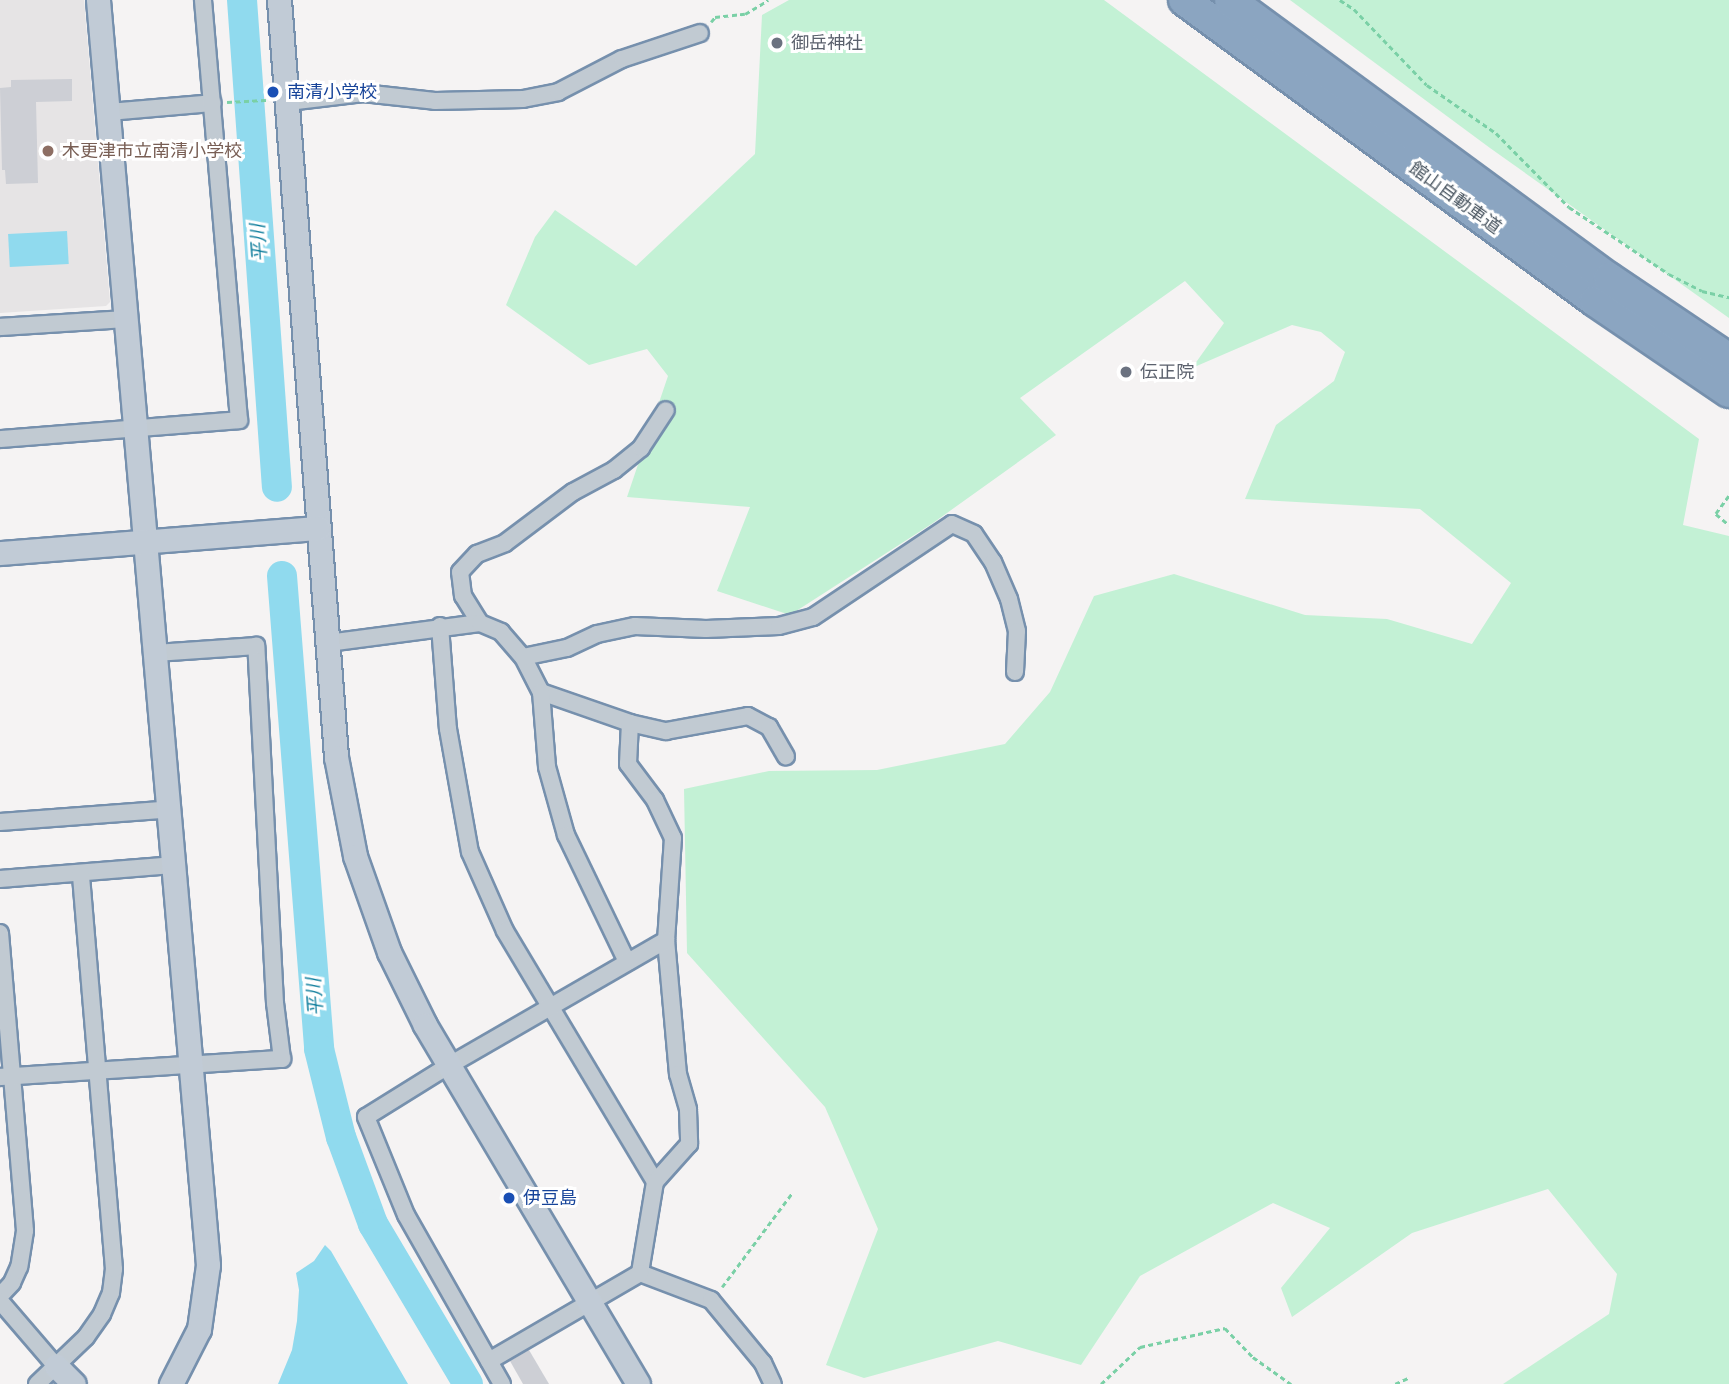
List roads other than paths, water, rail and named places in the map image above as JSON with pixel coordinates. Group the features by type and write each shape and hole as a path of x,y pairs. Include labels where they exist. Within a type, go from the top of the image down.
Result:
{"highway":[{"name":"館山自動車道","path":"1184,0 1595,301 1729,392"},
{"name":"館山自動車道","path":"1230,0 1598,270 1729,359"}],"street":[{"path":"98,0 208,1265 199,1329 171,1384"},
{"path":"0,439 239,420 218,102 203,0"},
{"path":"279,0 278,101 339,781 362,883 389,952 448,1066 638,1384"},
{"path":"278,101 363,93 435,101 523,99 558,92 622,59 700,33"},
{"path":"108,112 218,102"},
{"path":"0,327 126,319"},
{"path":"480,623 463,596 460,572 477,554 505,543 573,492 614,470 641,448 666,410"},
{"path":"523,657 567,648 597,634 635,626 706,629 779,626 813,617 952,524 974,534 993,562 1004,587 1017,631 1015,672"},
{"path":"0,552 318,528"},
{"path":"328,643 440,626 480,623 501,632 523,657 541,692 547,767 566,835 627,962"},
{"path":"440,626 448,729 470,852 505,931 655,1182"},
{"path":"6,1076 282,1059 275,1003 256,646 156,653"},
{"path":"541,692 630,723 666,731 748,716 769,727 786,756"},
{"path":"630,723 628,764 655,800 673,838 666,940 678,1074 688,1110 689,1144 655,1182 640,1273"},
{"path":"0,822 158,810"},
{"path":"0,879 175,865"},
{"path":"37,1384 86,1337 102,1314 112,1281 113,1249 81,873"},
{"path":"0,933 6,1076 25,1231 19,1268 0,1299 74,1384"},
{"path":"502,1384 406,1214 366,1117 448,1066 666,940"},
{"path":"489,1361 640,1273"},
{"path":"640,1273 711,1300 763,1363 773,1384"}],"water":[{"path":"67,231 69,264 10,267 8,234"},
{"path":"325,1245 408,1384 278,1384 292,1350 297,1321 299,1290 296,1273 314,1261"}],"waterway":[{"name":"平川","path":"242,0 277,487"},
{"name":"平川","path":"282,576 319,1049 341,1137 373,1224 468,1384"}],"place":[{"name":"御岳神社","path":"777,43"},
{"name":"南清小学校","path":"273,92"},
{"name":"木更津市立南清小学校","path":"48,151"},
{"name":"伝正院","path":"1126,372"},
{"name":"伊豆島","path":"509,1198"}]}
